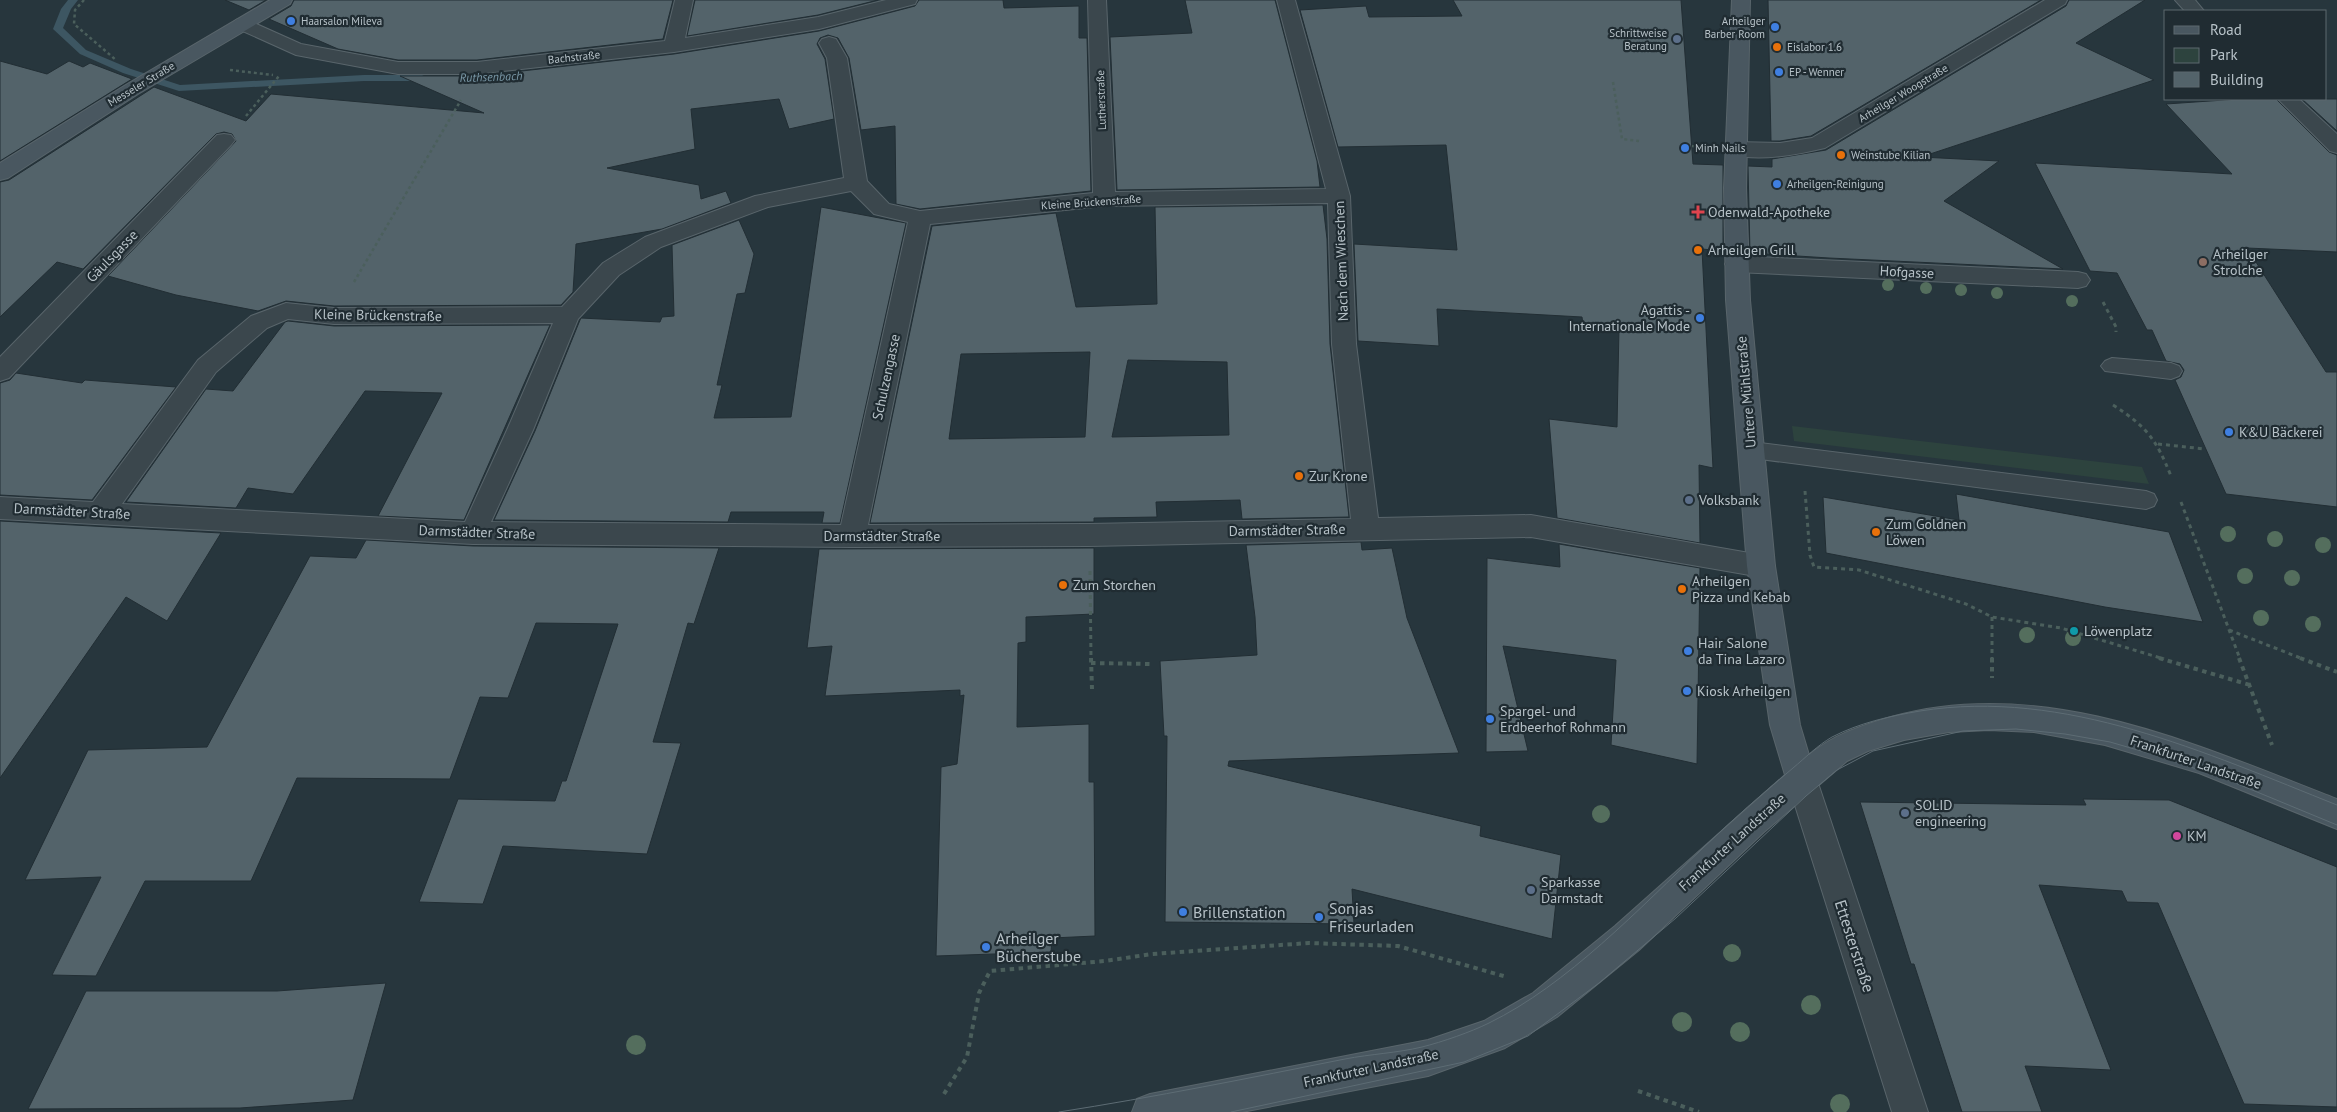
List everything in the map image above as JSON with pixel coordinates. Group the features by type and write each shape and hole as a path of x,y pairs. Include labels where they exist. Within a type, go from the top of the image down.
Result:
{"street":[{"name":"Messeler Straße","path":"0,173 157,74 284,0"},
{"path":"674,46 684,0"},
{"name":"Bachstraße","path":"243,24 296,49 398,68 477,68 674,46 819,23 908,0"},
{"name":"Lutherstraße","path":"1098,0 1104,199"},
{"name":"Nach dem Wieschen","path":"1286,0 1339,196 1344,344 1366,528"},
{"name":"Untere Mühlstraße","path":"1740,0 1736,149 1736,264 1761,566 1785,725 1802,780"},
{"name":"Arheilger Woogstraße","path":"1736,149 1780,150 1818,143 2058,0"},
{"path":"2184,0 2194,10"},
{"path":"473,533 520,430 568,315 611,269 652,242 763,201 856,183 837,58 829,43"},
{"path":"2289,100 2337,146"},
{"name":"Gäulsgasse","path":"0,372 224,140"},
{"name":"Kleine Brückenstraße","path":"856,183 882,209 920,218 1104,199 1339,196"},
{"name":"Schulzengasse","path":"852,536 920,218"},
{"name":"Hofgasse","path":"1736,264 2076,280"},
{"name":"Kleine Brückenstraße","path":"101,512 207,366 259,322 286,311 334,316 568,315"},
{"name":"Darmstädter Straße","path":"0,508 473,533 852,536 1089,535 1531,526 1761,566"},
{"name":"Frankfurter Landstraße","path":"1150,1112 1428,1058 1493,1036 1545,1005 1627,938 1802,780 1836,752 1862,739 1904,727 1949,720 1989,717 2034,719 2148,743 2248,778 2337,814"},
{"name":"Ettesterstraße","path":"1802,780 1910,1112"}],"lane":[{"path":"2112,366 2171,371"},
{"path":"1752,450 2146,500"}],"path":[{"path":"84,0 76,7 72,17 74,24 110,57 118,60"},
{"path":"225,70 260,72 278,77 269,90"},
{"path":"1613,82 1622,139 1639,141"},
{"path":"334,316 463,96"},
{"path":"2076,280 2080,294 2100,295 2116,327 2115,336"},
{"path":"2113,405 2151,432 2172,479"},
{"path":"2158,444 2206,449"},
{"path":"1801,456 1810,554 1814,567 1859,570 1966,604 1992,617 2061,628 2250,685"},
{"path":"2179,497 2270,738"},
{"path":"1090,565 1092,689"},
{"path":"1992,617 1992,678"},
{"path":"2229,630 2337,672"},
{"path":"1091,662 1151,664"},
{"path":"944,1094 966,1057 983,982 990,971 1003,968 1104,961 1152,954 1310,943 1398,946 1559,994"},
{"path":"1638,1091 1698,1112"}],"green space":[{"path":"1792,426 2142,467 2149,484 1794,441"}],"building":[{"path":"225,0 266,0 249,10"},
{"path":"294,0 673,0 663,39 477,60 398,60 338,49 269,19 291,6"},
{"path":"695,0 878,0 818,15 687,36"},
{"path":"919,0 1003,0 1004,8 1079,6 1079,38 1087,38 1091,191 920,209 896,204 895,126 861,130 849,58 838,38 828,35 820,38 817,44 825,59 834,119 789,129 779,99 691,109 695,149 607,168 699,185 701,199 726,191 731,203 662,229 576,244 573,292 561,305 334,306 286,301 258,311 176,295 108,276 236,141 232,134 224,132 216,134 83,269 57,262 0,317 0,182 9,180 154,87 246,121 271,94 484,113 400,76 477,76 674,54 819,31 915,6"},
{"path":"1185,0 1275,0 1317,161 1320,187 1117,190 1110,37 1192,33"},
{"path":"1453,0 1681,0 1693,164 1723,165 1723,251 1702,249 1713,468 1699,465 1700,543 1557,518 1549,419 1617,427 1619,327 1583,324 1582,317 1437,309 1439,346 1358,341 1354,244 1457,250 1446,145 1338,147 1300,10 1366,6 1369,17 1462,16"},
{"path":"1768,0 2041,0 1811,136 1771,141"},
{"path":"2069,0 2145,0 2076,43 2154,80 1921,157 1999,161 1944,201 2063,269 1750,253 1748,166 1772,167 1772,159 1826,150 2066,6"},
{"path":"0,61 47,74 69,61 83,67 90,63 132,79 0,161"},
{"path":"2337,99 2337,131 2303,100"},
{"path":"2224,100 2277,100 2329,152 2337,155 2337,252 2247,248 2326,372 2337,372 2337,507 2226,494 2175,380 2181,377 2184,370 2180,364 2166,361 2152,330 2147,330 2117,273 2090,271 2035,163 2232,174 2166,104"},
{"path":"1323,205 1327,239 1330,344 1349,517 1242,519 1240,500 1156,502 1157,517 1094,518 1094,522 870,523 932,226 1056,213 1076,307 1157,304 1155,207","holes":["1090,352 1085,437 949,439 961,354","1128,360 1227,362 1229,435 1112,437"]},
{"path":"821,207 906,223 840,523 822,523 824,512 731,512 728,522 494,520 535,431 581,318 660,322 662,317 674,316 672,245 739,220 754,254 745,293 737,294 717,385 722,385 714,418 791,417"},
{"path":"285,322 334,326 550,325 464,520 378,516 442,393 365,391 293,494 248,488 236,508 126,502 206,389 233,391"},
{"path":"16,373 82,383 85,380 176,387 92,500 0,495 0,383 10,380"},
{"path":"1956,494 2169,532 2203,622 2105,607 1826,553 1823,497 1959,520"},
{"path":"0,521 221,533 167,621 126,597 0,778"},
{"path":"366,540 473,546 719,548 694,624 688,623 653,742 681,743 647,854 503,846 483,904 419,902 458,799 555,801 562,781 566,781 618,624 536,623 508,698 480,697 450,779 297,778 251,881 145,881 96,976 52,975 101,877 25,880 88,750 207,747 310,556 356,558"},
{"path":"1361,542 1362,550 1392,548 1407,618 1459,753 1229,761 1228,766 1481,826 1480,836 1561,855 1552,939 1352,889 1354,924 1165,922 1167,736 1164,736 1160,661 1257,655 1255,617 1246,545"},
{"path":"1559,544 1700,568 1697,764 1611,745 1616,660 1503,646 1528,751 1486,752 1487,558 1560,567"},
{"path":"1094,548 1094,614 1026,617 1026,642 1018,643 1017,727 1089,724 1089,782 1094,782 1095,936 1052,938 1051,952 936,956 941,767 957,764 964,695 960,696 960,690 825,696 832,646 807,648 819,549"},
{"path":"2083,799 2169,800 2337,867 2337,1107 2244,1104 2158,903 2127,902 2122,891 2039,885 2111,1070 2025,1066 2042,1112 1962,1112 1914,964 1911,964 1860,802 2086,805"},
{"path":"386,983 353,1100 240,1108 28,1109 86,991 277,991"}],"waterway":[{"name":"Ruthsenbach","path":"73,0 66,9 58,29 83,52 127,71 179,88 364,78 422,78"}],"tram line":[{"path":"1059,1112 1167,1094 1345,1059 1413,1049 1447,1040 1489,1023 1518,1007 1546,988 1602,944 1736,817 1822,744 1832,737 1853,728 1886,718 1920,711 1974,706 2028,709 2081,717 2134,730 2186,746 2337,805"},
{"path":"1231,1112 1464,1062 1528,1036 1599,983 1676,918 1806,796 1837,770 1873,751 1963,731 2016,729 2065,734 2110,742 2162,757 2228,780 2337,825"}],"place":[{"name":"Haarsalon Mileva","path":"291,21"},
{"name":"Arheilger Barber Room","path":"1775,27"},
{"name":"Schrittweise Beratung","path":"1677,39"},
{"name":"Eislabor 1.6","path":"1777,47"},
{"name":"EP - Wenner","path":"1779,72"},
{"name":"Minh Nails","path":"1685,148"},
{"name":"Weinstube Kilian","path":"1841,155"},
{"name":"Arheilgen-Reinigung","path":"1777,184"},
{"name":"Odenwald-Apotheke","path":"1698,212"},
{"name":"Arheilgen Grill","path":"1698,250"},
{"name":"Arheilger Strolche","path":"2203,262"},
{"name":"Agattis - Internationale Mode","path":"1700,318"},
{"name":"K&U Bäckerei","path":"2229,432"},
{"name":"Zur Krone","path":"1299,476"},
{"name":"Volksbank","path":"1689,500"},
{"name":"Zum Goldnen Löwen","path":"1876,532"},
{"name":"Zum Storchen","path":"1063,585"},
{"name":"Arheilgen Pizza und Kebab","path":"1682,589"},
{"name":"Löwenplatz","path":"2074,631"},
{"name":"Hair Salone da Tina Lazaro","path":"1688,651"},
{"name":"Kiosk Arheilgen","path":"1687,691"},
{"name":"Spargel- und Erdbeerhof Rohmann","path":"1490,719"},
{"name":"SOLID engineering","path":"1905,813"},
{"name":"KM","path":"2177,836"},
{"name":"Sparkasse Darmstadt","path":"1531,890"},
{"name":"Brillenstation","path":"1183,912"},
{"name":"Sonjas Friseurladen","path":"1319,917"},
{"name":"Arheilger Bücherstube","path":"986,947"}]}
